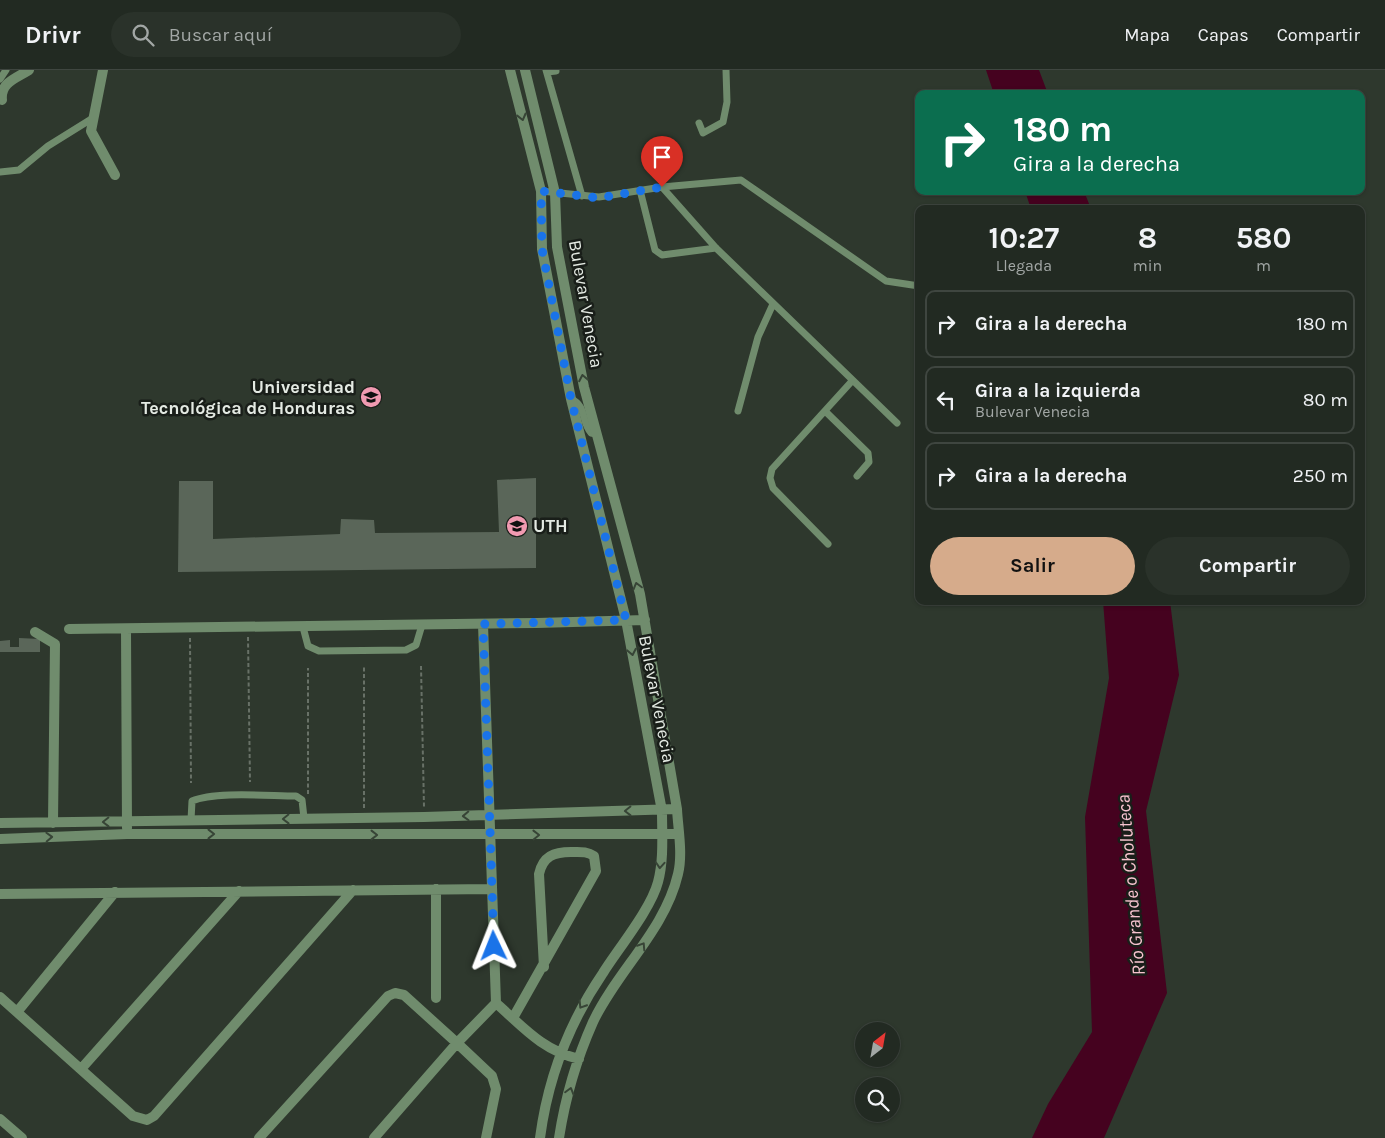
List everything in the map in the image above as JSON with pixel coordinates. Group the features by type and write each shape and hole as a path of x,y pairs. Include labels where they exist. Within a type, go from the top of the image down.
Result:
{"street":[{"path":"2,100 4,88 12,79 29,70"},
{"path":"103,70 98,106 93,118 91,131 114,175"},
{"name":"Bulevar Venecia","path":"510,70 541,191 542,249 571,399 626,620 662,810 660,870 653,896 574,1019 560,1055 546,1102 540,1138"},
{"name":"Bulevar Venecia","path":"525,70 556,193 557,247 584,386 645,620 677,810 678,834 679,873 669,901 594,1021 579,1059 559,1138"},
{"path":"69,629 126,630 645,620"},
{"path":"374,1138 457,1043 496,1003 483,624"},
{"path":"126,630 127,834"},
{"path":"35,632 55,644 54,823"},
{"path":"0,823 424,817 677,810"},
{"path":"0,839 127,834 678,834"},
{"path":"513,1018 544,966 596,871 594,856 588,852 555,852 541,865 539,874 544,966"},
{"path":"436,889 436,998"},
{"path":"0,894 492,889"},
{"path":"0,997 133,1116 147,1120 154,1116 353,890"},
{"path":"81,1069 239,891"},
{"path":"17,1012 114,892"},
{"path":"259,1138 388,996 396,993 404,995 492,1076 496,1089 486,1138"},
{"path":"496,1003 540,1043 560,1055 579,1059"},
{"path":"0,1119 22,1138"}],"lane":[{"path":"0,79 6,70"},
{"path":"699,124 703,133 723,122 727,102 726,70"},
{"path":"556,71 546,71 582,196"},
{"path":"0,172 19,170 48,146 93,118"},
{"path":"541,191 599,198 662,187 741,180 886,281 915,285"},
{"path":"662,187 716,248 852,382 897,423"},
{"path":"640,190 655,250 662,255 716,248"},
{"path":"738,411 758,337 773,304"},
{"path":"828,544 773,488 770,478 772,469 852,382"},
{"path":"571,399 578,402 582,407 587,429 591,433 596,434"},
{"path":"825,411 868,453 869,462 857,476"},
{"path":"303,627 308,646 318,651 376,651 406,650 416,645 422,625"},
{"path":"191,820 192,801 201,797 228,796 296,796 302,800 304,818"}],"path":[{"path":"190,628 191,783"},
{"path":"248,628 250,782"},
{"path":"421,666 424,817"},
{"path":"364,667 364,818"},
{"path":"308,668 308,800"}],"water":[{"path":"986,70 1039,70 1046,90 993,90"},
{"path":"1026,195 1086,195 1089,205 1030,205"},
{"name":"Río Grande o Choluteca","path":"1103,605 1170,605 1179,675 1146,811 1167,993 1104,1138 1032,1138 1048,1104 1092,1032 1085,817 1109,678"}],"building":[{"name":"UTH","path":"536,478 536,568 178,572 179,481 213,481 213,539 340,534 341,519 374,520 375,533 499,532 497,480"},
{"path":"19,638 40,639 40,652 0,652 0,641 10,640 10,647 19,647"}],"place":[{"name":"Universidad Tecnológica de Honduras","path":"371,397"},
{"name":"UTH","path":"517,526"}],"route":[{"path":"494,946 483,624 626,620 571,399 542,249 541,191 599,198 662,187"}]}
